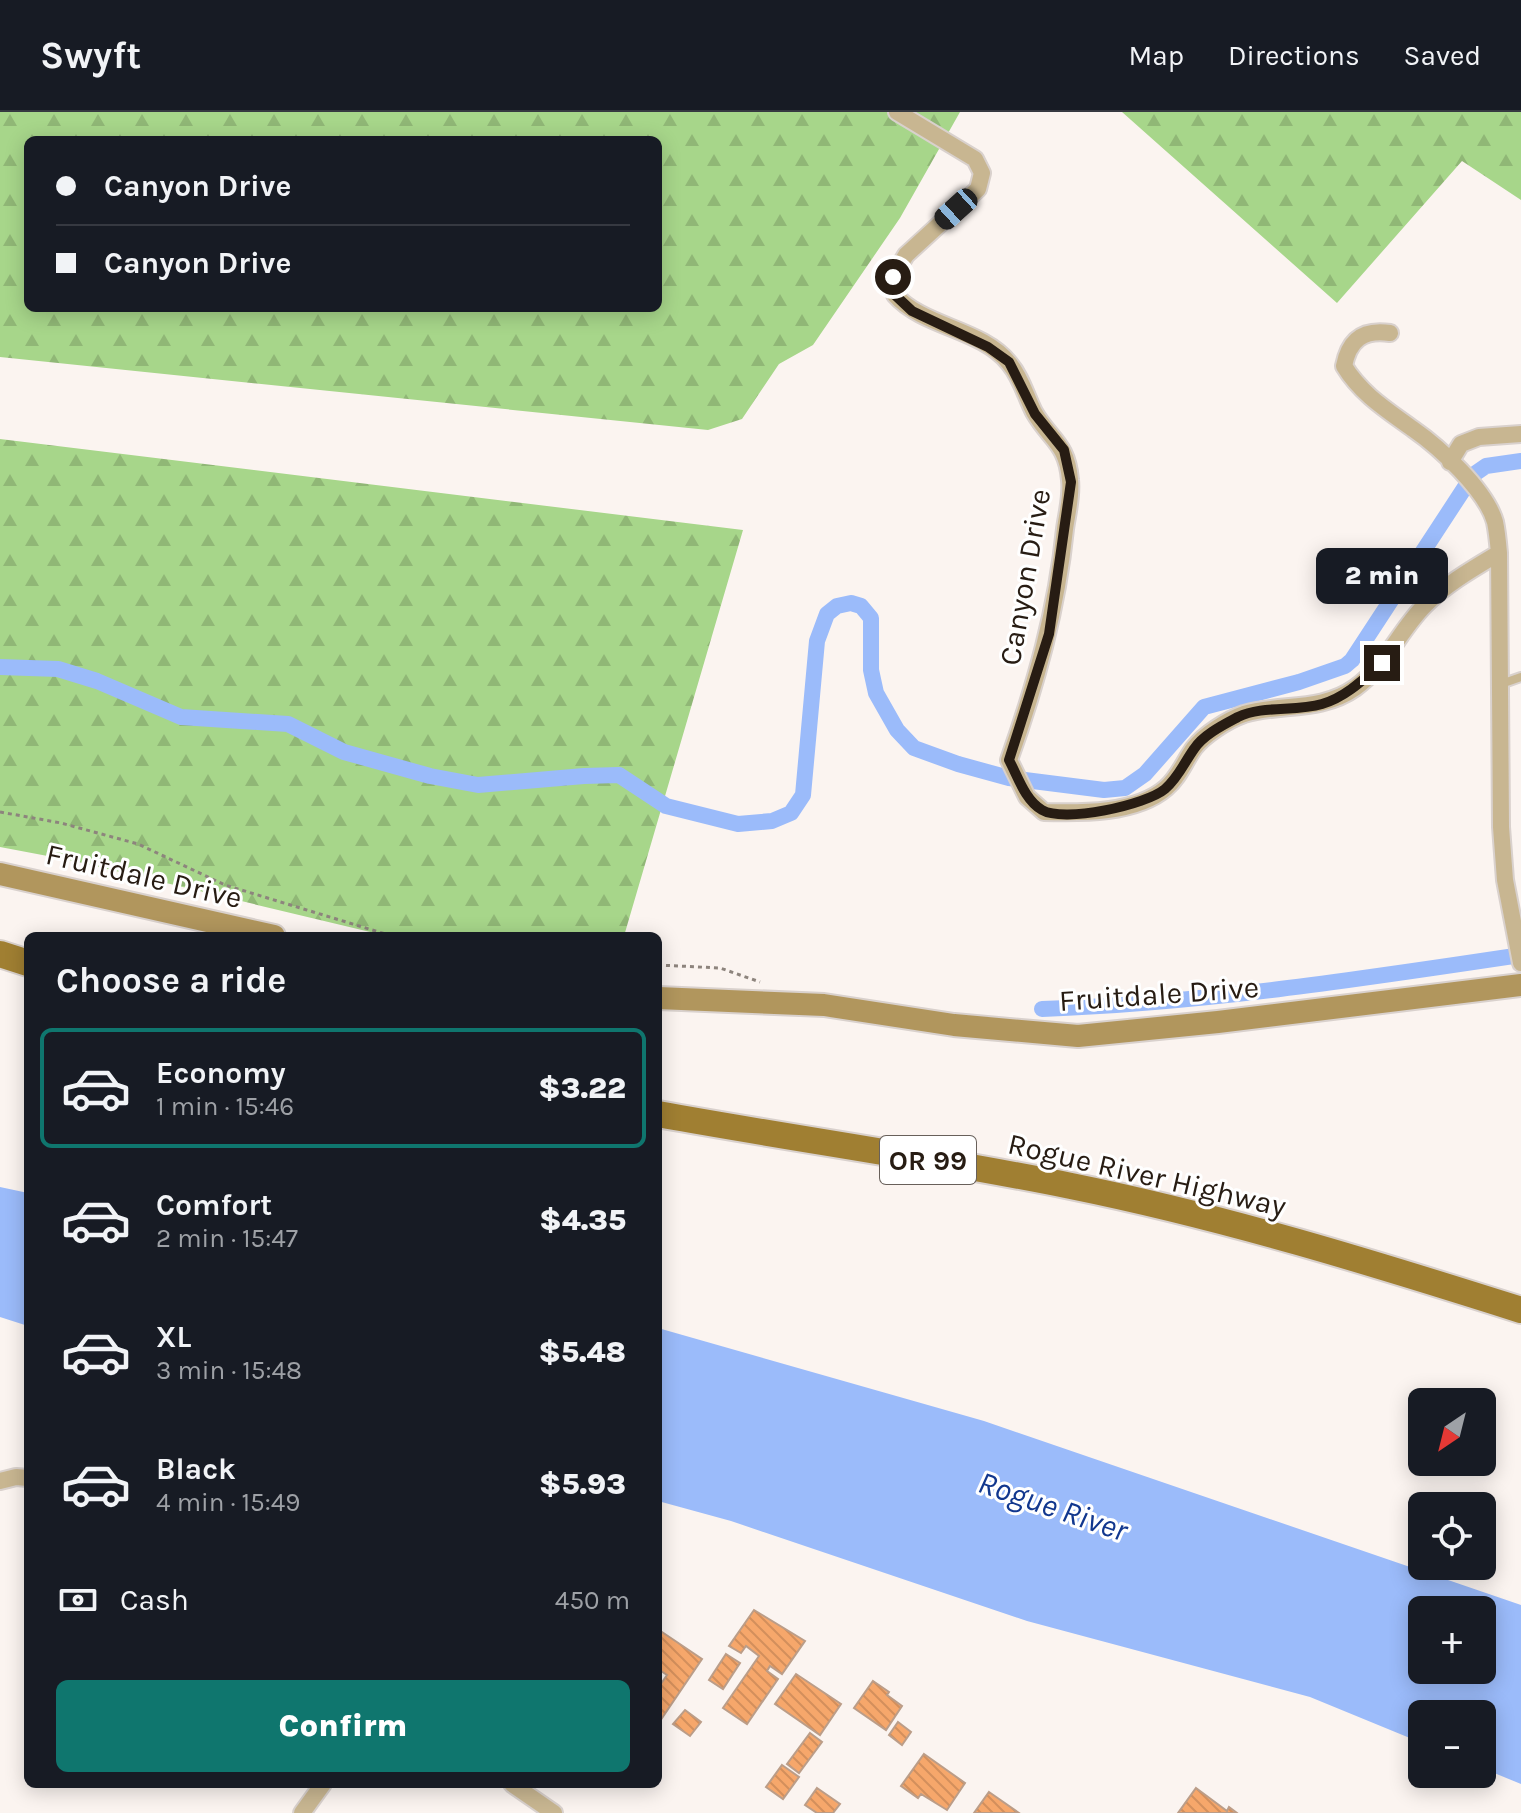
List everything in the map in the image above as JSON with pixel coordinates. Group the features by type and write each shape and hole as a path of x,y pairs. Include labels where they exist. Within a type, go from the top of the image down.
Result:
{"main road":[{"path":"0,954 24,962"},
{"name":"Rogue River Highway","path":"662,1115 1071,1186 1197,1215 1357,1258 1521,1310"}],"street":[{"name":"Canyon Drive","path":"897,112 975,159 982,173 978,189 906,255 893,277 895,295 912,311 988,347 1009,362 1035,414 1064,450 1071,482 1049,634 1009,760 1027,797 1044,812 1090,814 1148,800 1167,788 1185,766 1195,747 1222,725 1244,714 1322,704 1354,689 1382,663 1424,605 1499,553"},
{"path":"1390,333 1378,331 1361,336 1347,349 1344,366 1356,386 1418,433 1450,462 1482,497 1494,519 1499,553 1501,684 1498,756 1501,827 1505,880 1521,963"},
{"path":"1450,462 1461,444 1479,437 1521,434"},
{"name":"Fruitdale Drive","path":"0,874 256,932"},
{"name":"Fruitdale Drive","path":"662,998 824,1005 954,1025 1078,1036 1521,985"},
{"path":"0,1481 24,1478"},
{"path":"302,1813 320,1788"},
{"path":"516,1788 534,1807 554,1813"}],"lane":[{"path":"1501,684 1521,677"}],"path":[{"path":"0,812 61,823 138,844 225,885 379,932"},
{"path":"662,965 720,968 764,984"}],"green space":[{"path":"0,112 960,112 900,218 813,345 779,364 742,419 708,430 0,357"},
{"path":"1122,112 1521,112 1521,200 1462,161 1337,303"},
{"path":"0,439 743,530 625,932 370,932 74,861 0,847"}],"water":[{"path":"0,1187 24,1192 24,1325 0,1317"},
{"name":"Rogue River","path":"662,1329 984,1421 1408,1566 1408,1580 1448,1580 1495,1596 1408,1596 1408,1684 1496,1684 1496,1596 1521,1605 1521,1784 1496,1774 1496,1700 1408,1700 1408,1737 1310,1697 1027,1621 731,1521 662,1502"}],"building":[{"path":"754,1610 805,1641 782,1674 770,1666 767,1671 778,1679 747,1724 723,1708 759,1656 746,1646 741,1653 729,1646"},
{"path":"662,1632 702,1659 662,1718 662,1682 667,1675 662,1672"},
{"path":"726,1654 740,1663 723,1689 709,1680"},
{"path":"796,1674 841,1704 820,1735 775,1704"},
{"path":"873,1681 902,1706 886,1730 854,1708"},
{"path":"685,1710 701,1722 690,1736 673,1724"},
{"path":"898,1722 911,1732 902,1745 889,1735"},
{"path":"810,1733 822,1742 799,1773 787,1764"},
{"path":"924,1754 965,1783 947,1810 921,1794 918,1798 901,1786"},
{"path":"782,1765 799,1777 783,1799 766,1787"},
{"path":"817,1788 840,1804 833,1813 817,1813 805,1805"},
{"path":"1196,1788 1227,1811 1229,1807 1237,1813 1178,1813"},
{"path":"989,1792 1019,1813 974,1813"}],"waterway":[{"path":"0,667 58,669 97,681 181,717 288,724 344,752 430,776 478,785 619,775 666,806 738,824 772,821 791,813 803,795 817,641 827,614 837,606 851,603 861,606 871,618 871,670 876,693 897,730 914,748 1009,778 1104,790 1125,788 1145,774 1204,707 1299,682 1345,666 1352,660 1473,475 1486,466 1521,461"},
{"path":"1042,1009 1222,996 1521,955"}],"route":[{"path":"893,277 895,295 912,311 941,322 1009,362 1035,414 1064,450 1071,482 1049,634 1009,760 1027,797 1044,812 1090,814 1148,800 1167,788 1185,766 1195,747 1222,725 1244,714 1322,704 1354,689 1382,663"}]}
